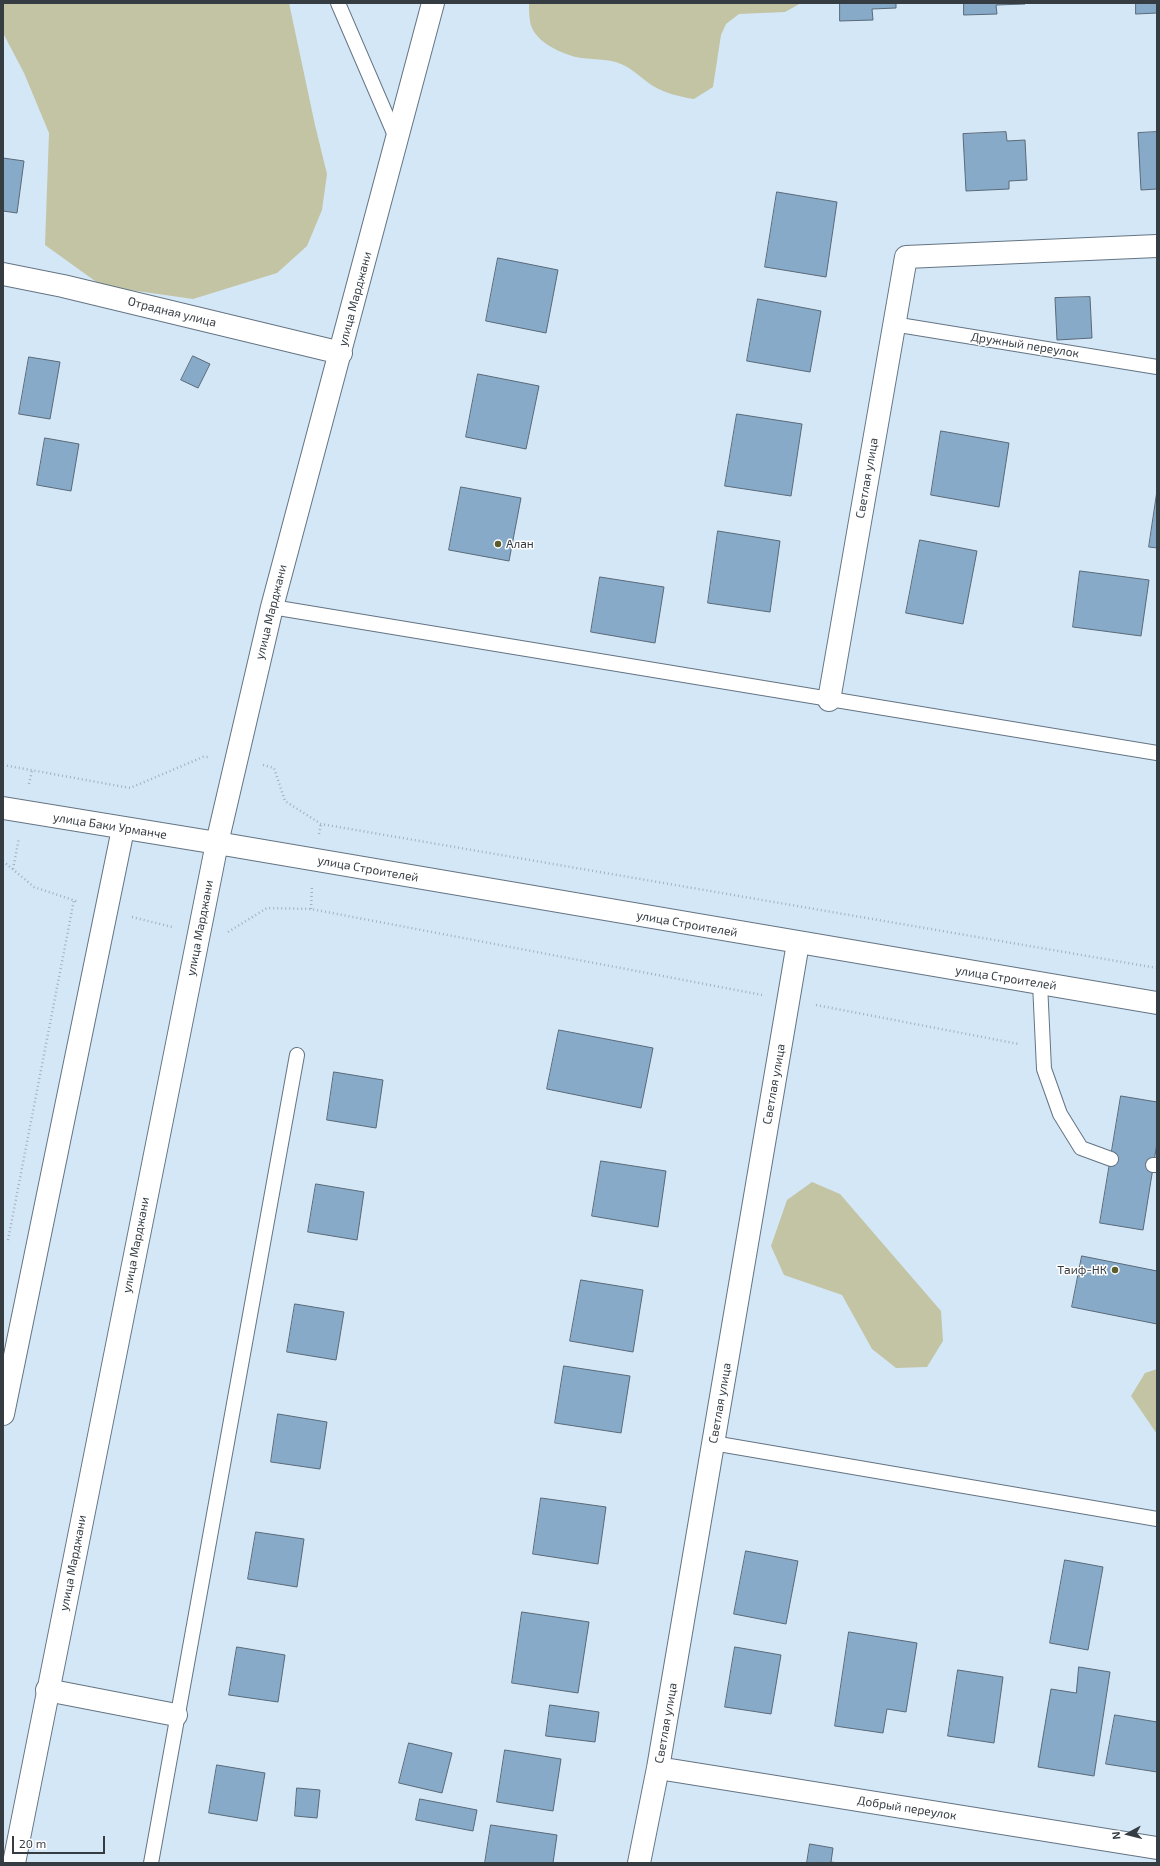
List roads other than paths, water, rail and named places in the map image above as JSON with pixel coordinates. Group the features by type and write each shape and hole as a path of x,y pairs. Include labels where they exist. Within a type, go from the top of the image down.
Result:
{"street":[{"name":"улица Марджани","path":"14,1863 47,1690 217,843 272,607 433,3"},
{"name":"Светлая улица","path":"829,700 893,324 906,257 1157,246"},
{"name":"Отрадная улица","path":"3,274 63,286 340,353"},
{"name":"улица Баки Урманче","path":"3,808 123,829 217,843"},
{"path":"3,1414 123,829"},
{"name":"улица Строителей","path":"217,843 1157,1003"},
{"name":"Светлая улица","path":"639,1863 658,1768 798,943"},
{"path":"47,1690 176,1715"},
{"name":"Добрый переулок","path":"658,1768 1157,1848"}],"lane":[{"path":"338,3 397,140"},
{"name":"Дружный переулок","path":"893,324 1157,367"},
{"path":"272,607 1157,753"},
{"path":"1040,983 1044,1069 1060,1114 1081,1148 1111,1159"},
{"path":"151,1863 176,1715 297,1055"},
{"path":"713,1443 1157,1519"}],"place":[{"name":"Алан","path":"498,544"},
{"name":"Таиф-НК","path":"1115,1270"}]}
